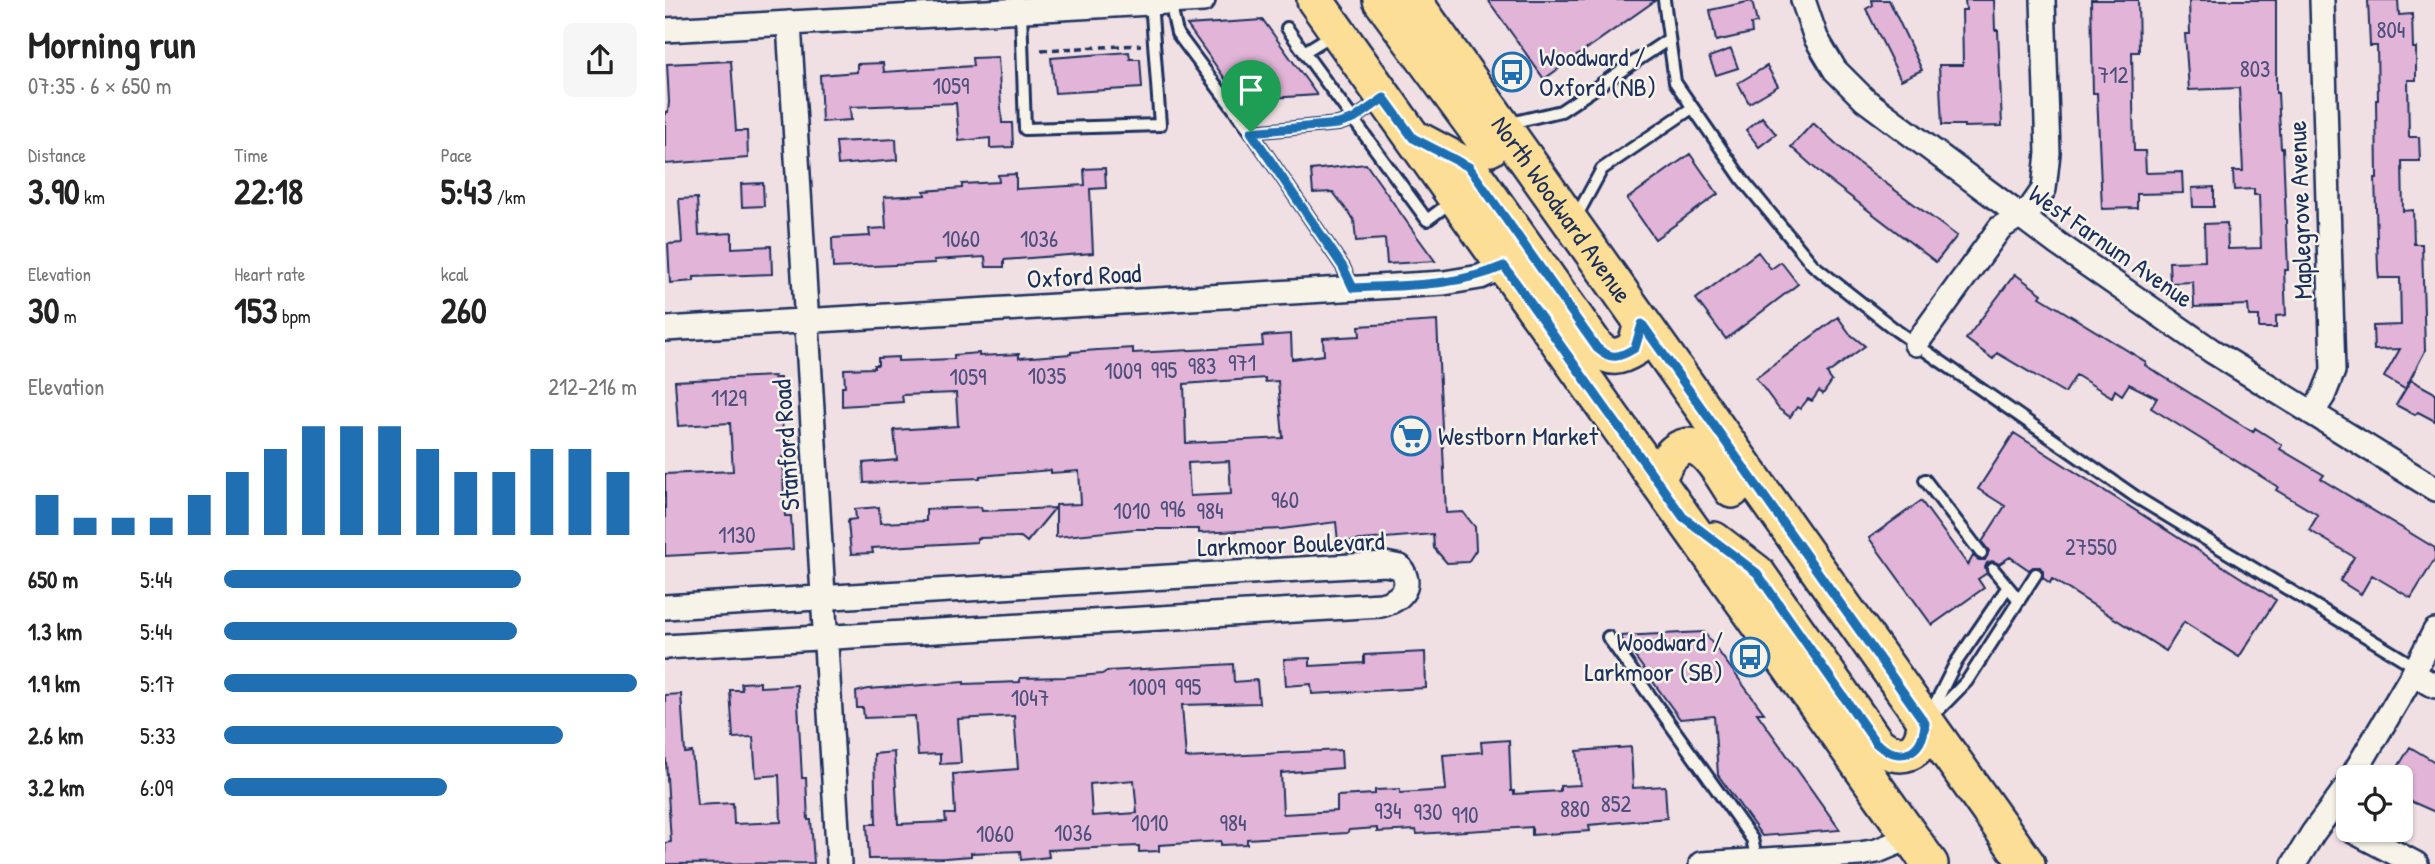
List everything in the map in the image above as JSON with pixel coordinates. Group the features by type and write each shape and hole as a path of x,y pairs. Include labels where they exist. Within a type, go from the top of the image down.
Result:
{"main road":[{"path":"1315,0 1921,851"},
{"path":"1381,0 1488,147 1538,175"},
{"name":"North Woodward Avenue","path":"1413,0 2027,864"},
{"path":"1413,138 1469,167 1597,348 1606,356 1615,357 1635,348 1642,324"},
{"path":"1658,481 1661,468 1675,450 1686,446 1696,448 1707,455 1836,635 1894,679"},
{"path":"1683,517 1757,573 1876,743 1888,753 1909,752 1918,746 1924,736 1925,723"}],"street":[{"path":"665,30 1203,0"},
{"name":"West Farnum Avenue","path":"1803,0 1816,38 1835,70 1865,100 2020,215 2213,351 2435,489"},
{"path":"1916,344 2000,228 2037,201 2044,189 2048,153 2043,0"},
{"name":"Maplegrove Avenue","path":"2312,413 2323,396 2333,371 2322,0"},
{"name":"Stanford Road","path":"789,23 839,864"},
{"name":"Oxford Road","path":"665,329 1452,282 1480,276 1504,266"},
{"name":"Larkmoor Boulevard","path":"665,607 1385,564 1400,567 1406,575 1407,584 1403,594 1393,602 1381,605 665,647"},
{"path":"2359,765 2435,631"},
{"path":"2415,670 2435,686"},
{"path":"2294,864 2336,802"},
{"path":"2328,813 2336,819"},
{"path":"2375,842 2416,864"},
{"path":"1702,864 1785,862 1877,851 1921,851"}],"lane":[{"path":"1664,0 1675,82 1742,179 1813,265 1916,344 2136,497 2415,670"},
{"path":"1021,10 1025,129 1160,125 1157,1"},
{"path":"1157,1 1177,33 1251,132 1343,267 1353,288"},
{"path":"1287,29 1427,220 1456,198"},
{"path":"1304,52 1337,31"},
{"path":"1502,125 1562,111 1669,39"},
{"path":"1251,132 1338,124 1354,119 1384,98"},
{"path":"1572,224 1602,169 1692,108"},
{"path":"1925,480 1981,553"},
{"path":"1993,569 2019,600"},
{"path":"1925,723 1967,681 2036,574"},
{"path":"1925,723 1955,664 2007,588"},
{"path":"1608,637 1752,839 1756,861"}],"path":[{"path":"1041,50 1143,45"}],"building":[{"path":"1488,0 1656,0 1544,79"},
{"path":"1872,0 1889,0 1922,70 1901,80 1866,9 1873,5"},
{"path":"1965,0 1994,0 2002,126 1942,125 1939,65 1963,65 1962,10 1966,10"},
{"path":"2091,0 2138,0 2139,52 2132,52 2134,151 2145,151 2146,173 2182,172 2183,193 2137,194 2137,208 2102,209 2097,93 2093,93"},
{"path":"2189,0 2276,0 2276,93 2283,148 2288,270 2284,270 2286,315 2276,316 2276,328 2259,328 2259,316 2249,316 2248,305 2194,307 2193,282 2170,283 2169,262 2205,261 2204,224 2227,223 2228,249 2261,248 2259,195 2254,195 2254,189 2234,190 2233,171 2243,171 2239,88 2189,90 2185,34 2190,34"},
{"path":"2368,0 2398,0 2399,15 2412,14 2413,48 2416,48 2416,80 2408,80 2409,137 2419,137 2420,161 2402,161 2403,211 2413,210 2414,244 2422,244 2425,351 2405,389 2384,377 2400,349 2374,350 2373,326 2401,325 2400,278 2379,278 2378,270 2375,178 2377,46 2370,46"},
{"path":"1752,1 1757,23 1751,24 1752,33 1716,41 1710,10"},
{"path":"1263,20 1317,95 1240,100 1187,25"},
{"path":"1731,49 1738,68 1716,75 1709,57"},
{"path":"1129,52 1130,59 1140,59 1142,88 1055,93 1051,58"},
{"path":"998,57 1002,123 1012,123 1013,147 990,148 990,138 959,141 956,103 850,107 851,120 822,122 820,75 857,72 857,64 883,63 884,72 973,66 972,58"},
{"path":"731,61 736,131 747,131 748,158 665,164 665,112 668,112 669,102 667,64"},
{"path":"1767,66 1778,86 1749,103 1738,83"},
{"path":"1762,117 1776,134 1759,147 1746,130"},
{"path":"1813,123 1853,159 1957,236 1936,262 1826,178 1791,147"},
{"path":"896,139 897,160 838,165 836,142"},
{"path":"1690,154 1718,194 1655,239 1627,199"},
{"path":"1366,164 1435,261 1387,264 1385,239 1356,241 1354,220 1333,192 1313,193 1311,170"},
{"path":"1105,168 1106,188 1090,189 1093,253 1004,260 1004,267 986,267 985,257 934,260 935,263 833,268 832,238 870,236 869,229 886,228 884,197 925,195 924,191 962,188 962,184 999,182 998,175 1016,174 1016,189 1085,185 1084,169"},
{"path":"763,183 764,206 742,207 741,184"},
{"path":"2214,187 2214,207 2193,207 2192,188"},
{"path":"697,198 699,235 732,233 732,248 771,246 772,274 694,277 694,281 670,283 668,244 682,243 679,199"},
{"path":"1758,252 1771,269 1781,262 1798,284 1726,339 1696,299"},
{"path":"2015,274 2042,294 2040,297 2253,432 2255,428 2282,445 2280,449 2324,475 2321,479 2435,548 2435,559 2411,598 2372,575 2361,594 2340,581 2354,557 2309,530 2318,515 2151,408 2157,398 2129,384 2122,395 2115,390 2112,397 2076,375 2065,393 1997,353 1993,359 1966,339"},
{"path":"1838,317 1850,334 1865,346 1827,374 1832,381 1823,394 1819,391 1812,401 1808,399 1800,409 1797,407 1790,417 1779,409 1756,378"},
{"path":"1437,321 1446,513 1463,512 1475,527 1476,550 1468,562 1447,563 1434,548 1433,534 1338,542 1336,522 1282,529 1199,533 1199,529 1135,529 1056,537 1056,505 1081,504 1079,471 1051,473 1051,470 980,478 864,483 863,463 897,460 894,430 958,426 956,393 902,395 903,402 842,406 844,369 874,368 874,365 878,365 878,358 898,357 898,361 954,359 954,355 979,353 979,356 1019,354 1019,358 1133,348 1133,353 1213,349 1263,346 1262,336 1291,334 1292,359 1324,355 1323,338 1360,336 1359,326","holes":["1265,378 1265,382 1278,381 1283,438 1186,443 1184,384","1229,461 1231,494 1190,496 1188,463"]},
{"path":"774,376 780,378 783,436 789,436 790,456 782,457 785,516 791,516 793,549 665,556 665,474 733,471 730,423 678,426 675,381"},
{"path":"2411,380 2435,393 2435,421 2396,405"},
{"path":"2014,433 2276,600 2239,657 2184,622 2166,651 2052,579 2050,583 2043,578 2040,567 2029,570 2010,557 1999,564 1992,561 1987,563 1987,573 1978,579 1984,588 1932,625 1869,538 1921,501 1968,565 1973,556 1985,560 1989,551 1982,542 2005,506 1978,489"},
{"path":"879,507 880,523 926,521 926,509 981,507 982,511 1055,508 1027,542 1021,537 977,538 977,542 872,548 873,553 851,554 848,522 856,519 855,509"},
{"path":"1704,632 1764,713 1757,713 1840,830 1762,836 1718,775 1714,716 1680,719 1620,636"},
{"path":"1425,652 1426,688 1312,694 1311,684 1286,686 1284,659 1310,658 1310,666 1364,663 1364,655"},
{"path":"1233,664 1234,682 1257,680 1259,703 1182,705 1186,758 1341,750 1342,768 1281,773 1283,814 1337,811 1337,796 1375,794 1375,790 1400,789 1400,793 1446,790 1443,755 1482,752 1481,742 1509,740 1511,791 1514,791 1514,794 1560,791 1560,786 1580,785 1577,751 1631,747 1633,788 1665,786 1667,818 1589,825 1590,831 1532,835 1532,827 1417,834 1416,830 1377,832 1377,828 1349,830 1347,833 1247,839 1247,844 1221,845 1221,841 1159,845 1159,851 1139,852 1139,846 1048,850 1049,857 1021,860 1020,851 971,853 971,856 945,858 869,859 867,824 876,824 874,754 894,752 898,824 946,822 945,814 955,814 953,774 1018,769 1014,716 958,719 961,763 940,764 940,754 918,755 915,716 864,718 863,708 857,708 856,692 964,682 1020,682 1020,678 1067,677 1102,674 1107,671","holes":["1134,780 1137,813 1092,816 1090,784"]},
{"path":"760,682 760,687 797,685 802,778 806,778 814,863 666,864 665,843 671,842 665,695 681,694 685,753 692,752 697,805 733,803 734,824 781,822 779,775 756,777 753,737 733,738 730,690 742,690 741,683"},
{"path":"2410,747 2435,762 2435,812 2413,802 2413,765 2399,765"}],"place":[{"name":"Woodward / Oxford (NB)","path":"1512,72"},
{"name":"Westborn Market","path":"1411,436"},
{"name":"Woodward / Larkmoor (SB)","path":"1750,657"}],"route":[{"path":"1384,98 1413,138 1469,167 1597,348 1606,356 1626,354 1635,348 1642,324 1925,723 1924,736 1918,746 1909,752 1898,754 1888,753 1876,743 1757,573 1683,517 1504,266 1480,276 1452,282 1353,288 1343,267 1251,132 1338,124 1354,119 1384,98"}]}
